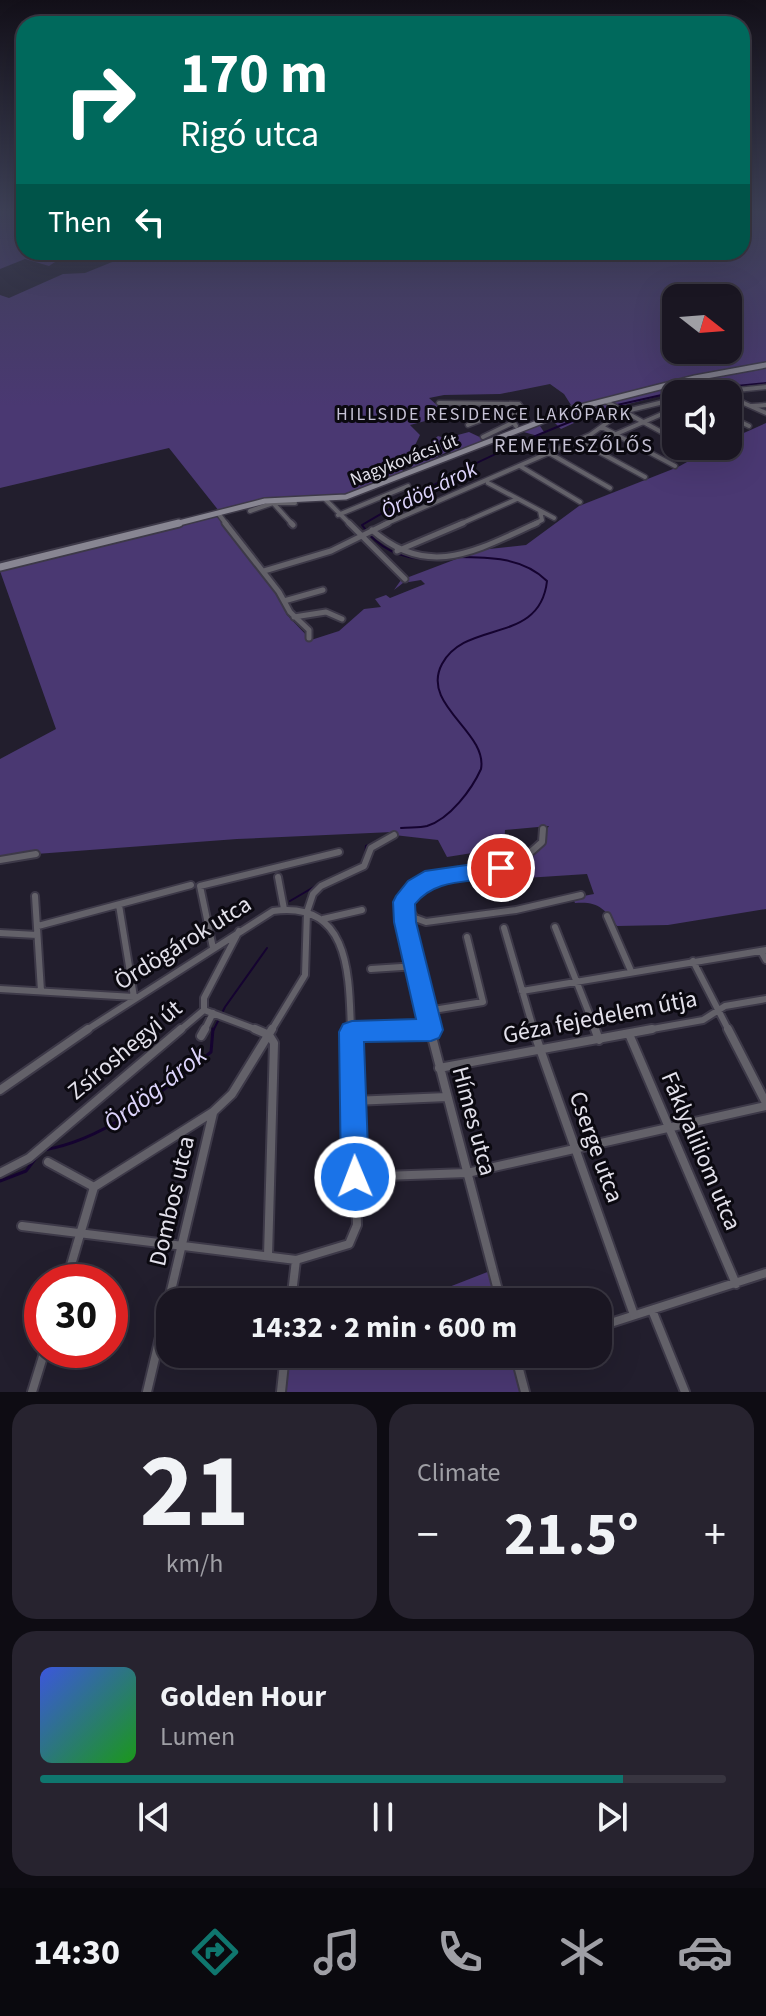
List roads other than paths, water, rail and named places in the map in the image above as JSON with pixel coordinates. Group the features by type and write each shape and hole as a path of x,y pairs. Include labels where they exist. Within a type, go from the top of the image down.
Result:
{"street":[{"name":"Nagykovácsi út","path":"0,567 218,513 272,502 353,495 549,417 610,404 695,378 766,365"},
{"path":"742,389 766,387"},
{"path":"264,571 331,551 360,534 487,482 577,440 622,412 662,402"},
{"path":"742,402 766,413"},
{"path":"459,405 521,404 513,415 514,424 483,437"},
{"path":"610,404 662,433"},
{"path":"654,404 662,408"},
{"path":"751,406 766,405"},
{"path":"616,434 662,414"},
{"path":"456,418 513,415"},
{"path":"468,425 486,417"},
{"path":"742,423 749,426"},
{"path":"601,427 675,466"},
{"path":"577,440 645,477"},
{"path":"549,453 610,488"},
{"path":"520,466 580,502"},
{"path":"487,482 554,518"},
{"path":"338,515 408,486"},
{"path":"325,499 405,579"},
{"path":"396,551 517,499"},
{"path":"250,511 272,502 295,503"},
{"path":"272,502 293,525"},
{"path":"372,530 396,551 431,559 481,548 542,520 540,511"},
{"path":"218,513 264,571 294,617 309,630 309,638"},
{"path":"284,601 323,590"},
{"path":"294,617 309,612 332,613 342,619"},
{"path":"543,829 542,842 523,859 501,868 433,877 416,887 404,902 415,918 426,922 504,912 581,895"},
{"path":"71,1264 94,1187 213,1112 232,1094 305,975 307,912 316,890 364,866 370,850 394,835"},
{"path":"213,948 200,886 339,852"},
{"path":"0,860 36,854"},
{"path":"278,877 284,909"},
{"path":"38,926 191,885"},
{"path":"35,896 41,991"},
{"name":"Hímes utca","path":"404,902 405,922 439,1068 497,1288"},
{"path":"0,989 134,997 119,905"},
{"name":"Ördögárok utca","path":"2,1087 134,997 262,916 284,909 307,912 322,919"},
{"path":"22,1226 296,1260 344,1247 353,1239 357,1225 352,1032 346,956 337,936 322,919 362,910"},
{"path":"607,916 631,971"},
{"path":"555,927 599,1040"},
{"name":"Cserge utca","path":"504,928 539,1050 634,1315"},
{"name":"Zsíroshegyi út","path":"0,1173 29,1158 204,1010 204,998 239,930"},
{"path":"0,933 37,935"},
{"path":"427,1011 483,1002 467,937"},
{"path":"522,991 763,950 766,960"},
{"path":"355,1177 467,1173 766,1104 693,961"},
{"path":"371,969 417,966"},
{"name":"Géza fejedelem útja","path":"439,1068 703,1020 718,1010 766,999"},
{"path":"204,1010 269,1035 274,1043 268,1256"},
{"path":"201,1036 215,1013"},
{"path":"352,1032 431,1030"},
{"name":"Fáklyaliliom utca","path":"629,1034 736,1284"},
{"path":"353,1101 447,1097"},
{"name":"Dombos utca","path":"175,1288 213,1112"},
{"path":"48,1162 94,1187"},
{"path":"293,1288 296,1260"},
{"path":"612,1322 766,1273"},
{"path":"652,1310 685,1392"},
{"path":"32,1392 39,1368"},
{"name":"Dombos utca","path":"147,1392 156,1368"},
{"path":"281,1392 284,1368"},
{"path":"519,1368 525,1392"}],"waterway":[{"name":"Ördög-árok","path":"617,405 675,392 766,383"},
{"name":"Ördög-árok","path":"450,558 424,559 400,555 380,544 362,525 484,460 547,431 611,407"},
{"name":"Ördög-árok","path":"401,828 427,826 444,817 466,794 481,769 475,743 440,692 438,679 442,664 453,650 468,641 517,624 531,615 541,601 547,581 516,563 493,558 456,557"},
{"name":"Ördög-árok","path":"365,858 366,846 378,841"},
{"name":"Ördög-árok","path":"290,901 319,884"},
{"name":"Ördög-árok","path":"213,1031 225,1007 267,948"},
{"name":"Ördög-árok","path":"44,1150 90,1136 153,1098 211,1052 213,1029"},
{"name":"Ördög-árok","path":"0,1181 26,1171 39,1154"}],"district":[{"name":"HILLSIDE RESIDENCE LAKÓPARK","path":"484,414"},
{"name":"REMETESZŐLŐS","path":"574,446"}]}
